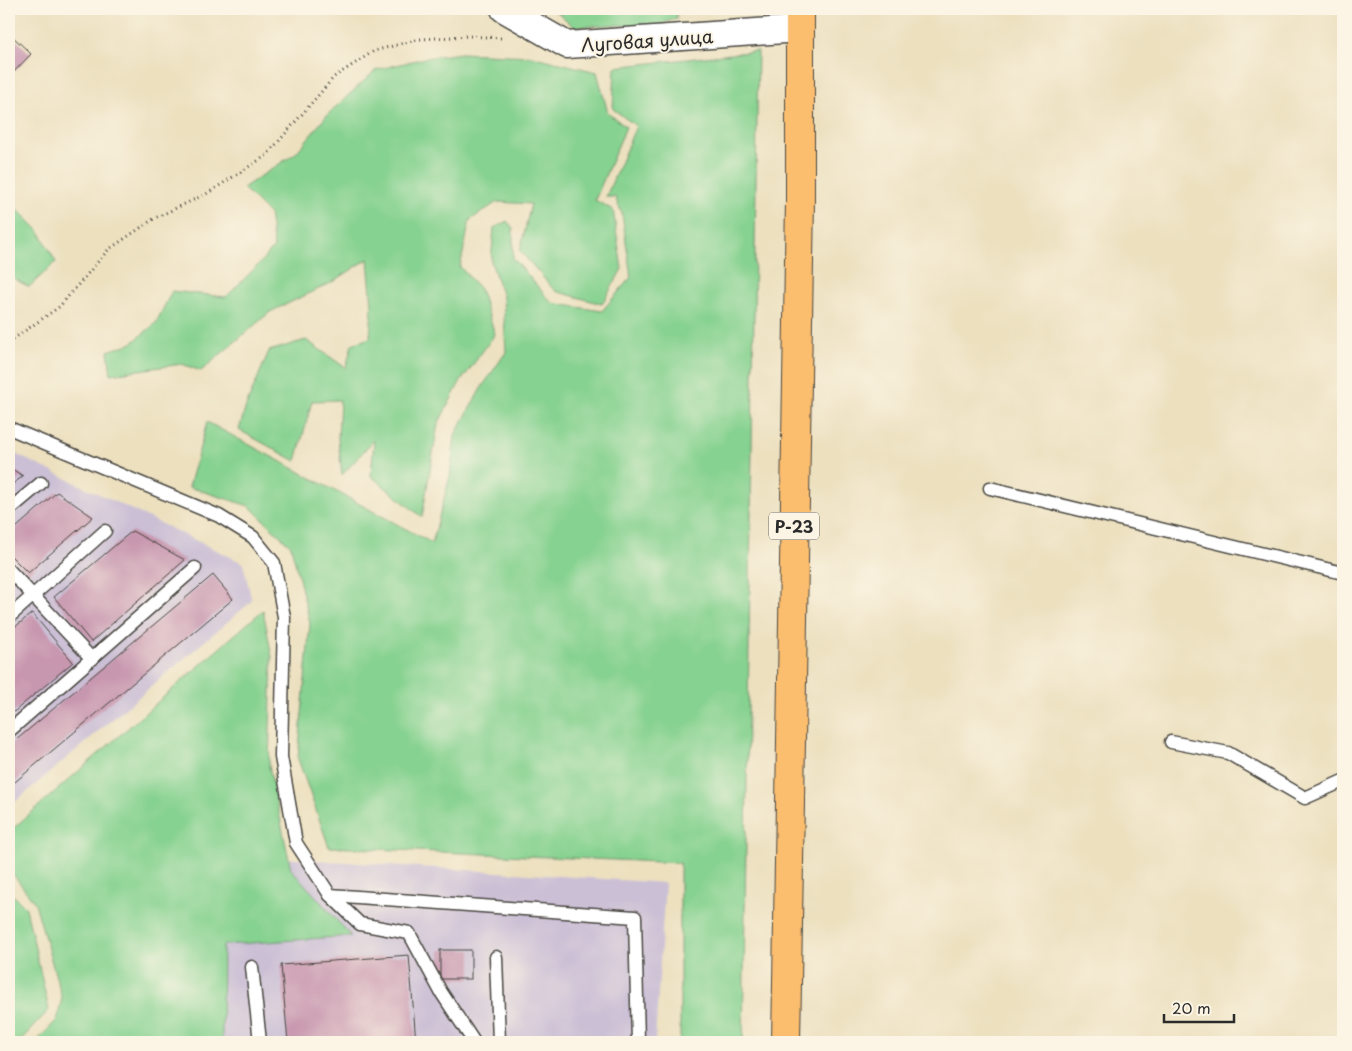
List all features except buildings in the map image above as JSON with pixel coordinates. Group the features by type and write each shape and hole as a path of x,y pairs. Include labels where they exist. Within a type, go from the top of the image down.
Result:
{"highway":[{"name":"Р-23","path":"786,1042 800,200 800,19"}],"street":[{"name":"Луговая улица","path":"504,9 567,45 800,19"}],"lane":[{"path":"9,428 219,516 253,537 274,562 284,617 281,757 296,843 330,895 360,924 409,933 441,992 474,1042"},
{"path":"9,510 41,483"},
{"path":"990,488 1343,573"},
{"path":"9,617 105,531"},
{"path":"9,731 195,568"},
{"path":"9,570 92,659"},
{"path":"1171,742 1228,753 1305,798 1343,780"},
{"path":"330,895 635,916 638,1042"},
{"path":"496,957 499,1042"},
{"path":"252,967 260,1042"}],"path":[{"path":"9,342 59,308 108,250 155,218 208,193 267,155 334,77 374,51 420,39 469,36 508,38"}],"shaded area":[{"path":"9,451 243,563 252,601 9,807"},
{"path":"220,854 665,883 655,1042 222,1042"}],"green space":[{"path":"554,9 676,9 677,18 655,27 613,25 574,27"},
{"path":"758,51 743,1042 680,1042 680,863 329,847 298,759 310,623 291,546 249,506 189,487 207,422 432,543 450,476 455,435 480,390 506,352 503,297 491,262 494,228 507,221 513,228 513,258 552,303 602,311 631,277 622,214 615,197 606,197 636,126 613,109 615,67"},
{"path":"461,53 531,56 597,72 608,113 626,127 595,200 613,210 622,269 602,304 555,291 520,251 531,204 497,202 470,220 460,267 480,289 495,334 459,384 438,424 422,517 371,476 374,440 342,475 338,439 340,400 312,401 296,461 239,430 246,406 269,351 306,340 346,368 352,344 370,338 372,306 368,259 331,283 270,312 201,371 182,364 111,374 108,351 132,343 156,323 172,291 226,297 274,247 269,214 243,188 296,153 328,114 376,70 425,58"},
{"path":"9,201 39,231 56,262 29,287 9,276"},
{"path":"263,610 272,657 269,766 291,869 351,936 223,945 222,1042 36,1042 57,1020 62,998 35,903 9,869 9,832"},
{"path":"9,891 26,908 49,1010 19,1042 9,1042"}]}
